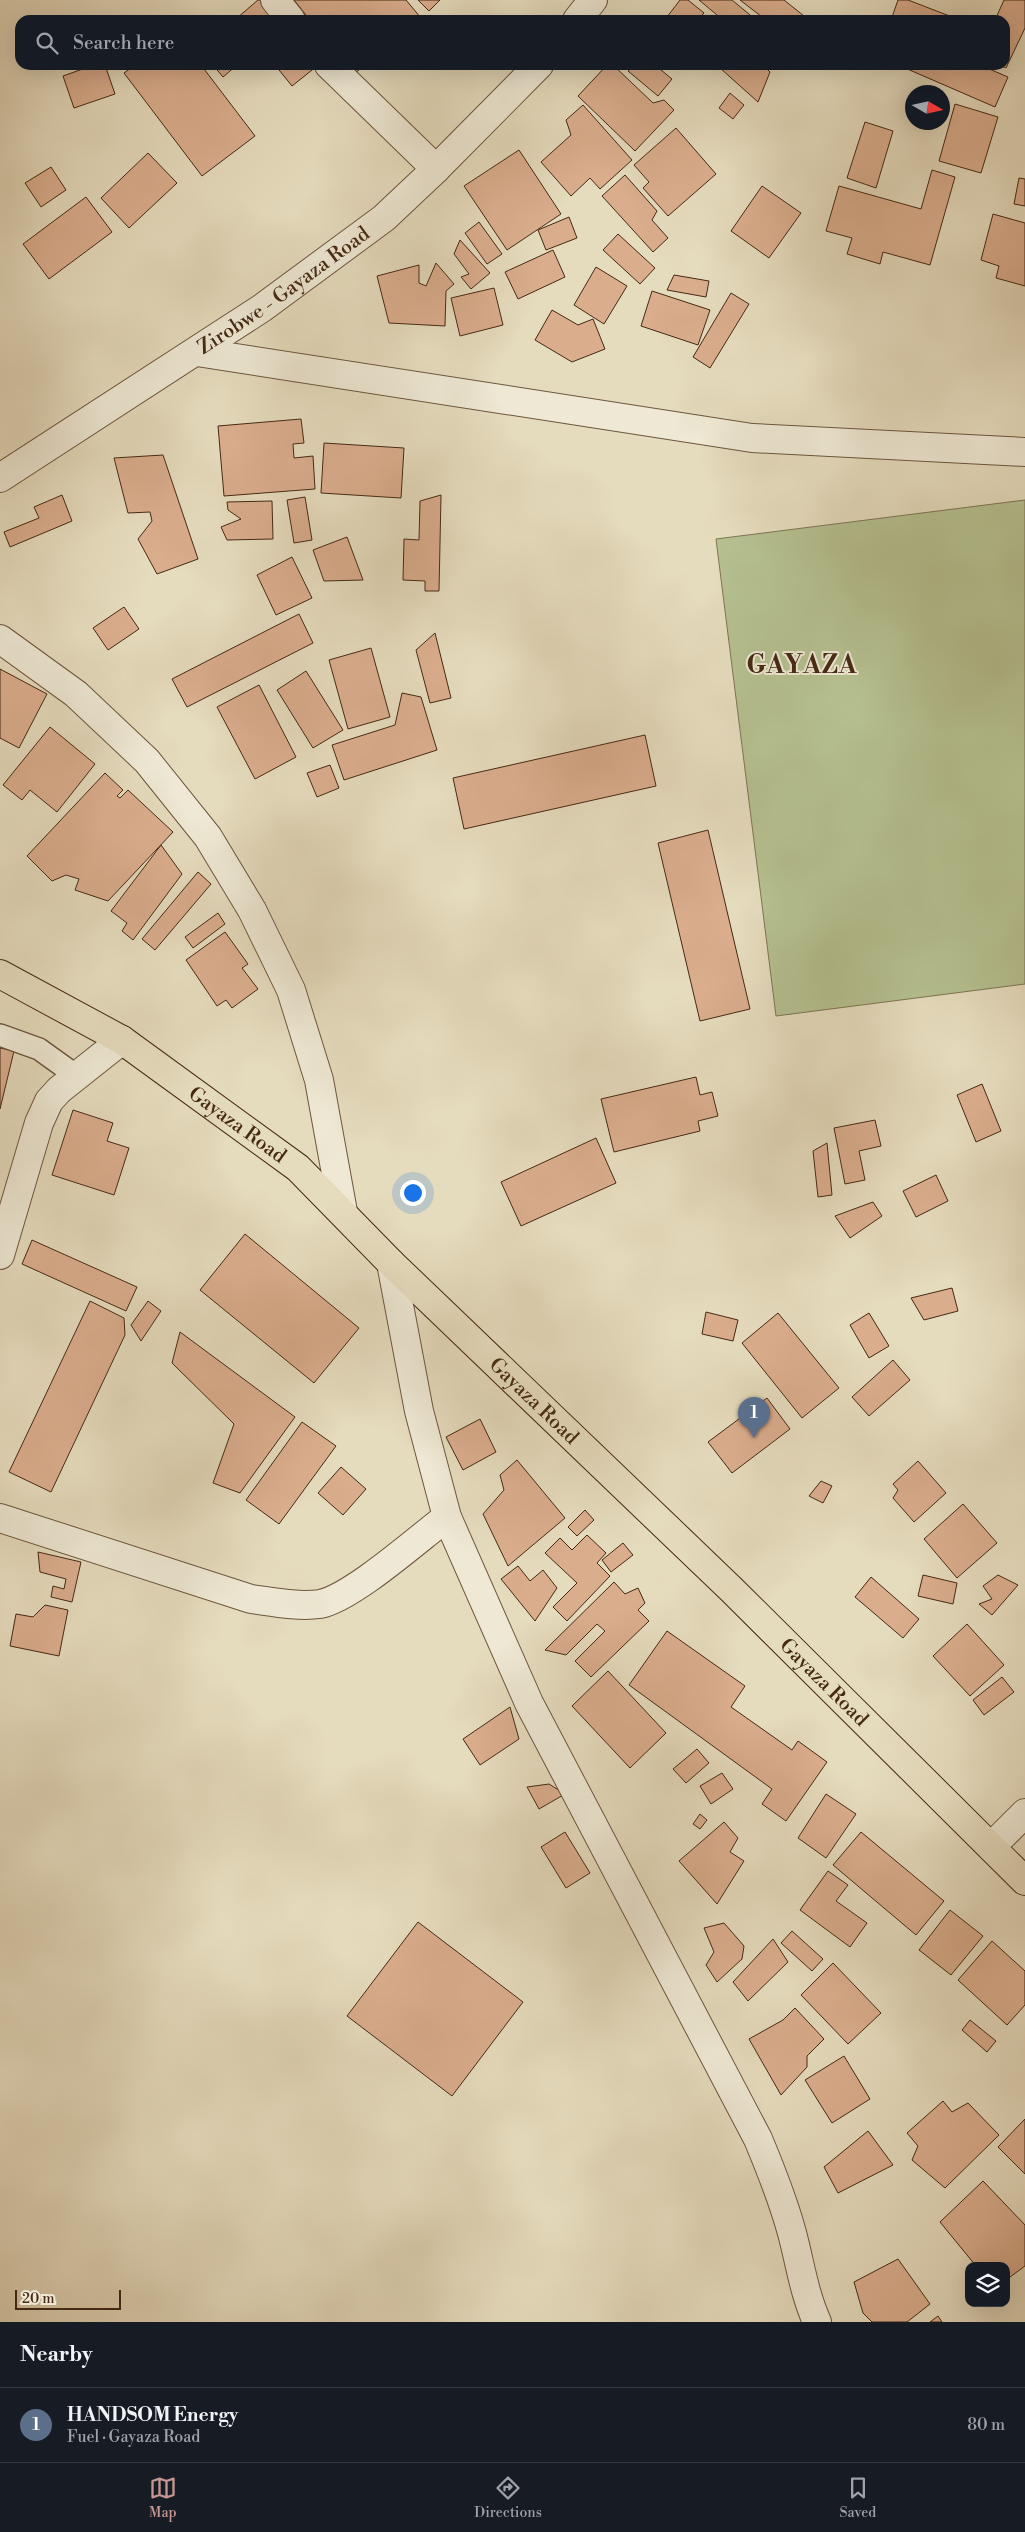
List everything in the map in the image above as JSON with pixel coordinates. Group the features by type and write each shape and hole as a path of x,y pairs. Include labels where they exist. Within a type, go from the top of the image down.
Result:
{"main road":[{"name":"Gayaza Road","path":"0,974 122,1040 298,1168 391,1263 732,1590 1025,1881"}],"street":[{"path":"275,0 288,15"},
{"path":"581,15 593,0"},
{"path":"334,70 436,169"},
{"name":"Zirobwe - Gayaza Road","path":"0,478 130,392 197,352 262,308 384,218 436,169 534,70"},
{"path":"197,352 752,438 1025,452"},
{"path":"0,639 76,694 147,761 213,845 252,910 291,990 319,1080 343,1212"},
{"path":"0,1255 38,1123 49,1101 59,1090 78,1077 122,1040"},
{"path":"391,1263 419,1411 447,1517 529,1703 758,2139 778,2186 792,2234 808,2302 817,2322"},
{"path":"0,1518 251,1599 281,1603 321,1604 351,1590 447,1517"},
{"path":"991,1847 1025,1813"}],"lane":[{"path":"0,1035 38,1049 78,1077"}],"green space":[{"path":"1025,500 1025,984 776,1016 716,539"}],"building":[{"path":"258,0 264,0 276,15 240,15"},
{"path":"294,0 406,0 418,15 306,15"},
{"path":"418,0 440,0 429,11"},
{"path":"680,0 688,0 704,13 702,15 669,15"},
{"path":"699,0 732,0 750,15 717,15"},
{"path":"740,0 784,0 803,15 760,15"},
{"path":"898,0 908,0 947,15 893,15"},
{"path":"1004,0 1025,0 1025,28 1010,60 1010,15 997,15"},
{"path":"80,70 107,70 115,94 74,108 63,76"},
{"path":"128,70 205,70 255,136 202,176 124,73"},
{"path":"217,70 231,70 223,77"},
{"path":"279,70 312,70 292,86"},
{"path":"351,70 359,70 354,74"},
{"path":"602,70 618,70 653,103 664,100 674,110 635,151 578,96"},
{"path":"661,70 672,79 658,96 628,71"},
{"path":"722,70 768,70 770,72 758,102"},
{"path":"910,70 992,70 1008,77 995,107 950,88 950,85 944,85"},
{"path":"730,93 744,105 733,119 719,108"},
{"path":"955,104 998,117 981,173 939,161 948,130 950,130 950,122"},
{"path":"583,105 632,160 600,189 590,178 571,196 541,162 571,135 566,120"},
{"path":"865,122 893,131 876,188 847,178"},
{"path":"676,128 716,174 668,216 643,188 649,182 634,165"},
{"path":"519,150 561,214 507,250 464,186"},
{"path":"148,153 177,183 129,228 101,198"},
{"path":"51,167 66,190 41,207 25,183"},
{"path":"932,170 955,177 930,265 883,252 880,264 847,254 852,238 826,231 839,186 921,209"},
{"path":"625,175 657,211 652,220 668,238 653,252 602,196"},
{"path":"1019,178 1025,179 1025,206 1014,204"},
{"path":"762,186 801,213 769,258 731,231"},
{"path":"86,197 112,232 49,279 23,244"},
{"path":"993,214 1025,223 1025,286 996,278 999,266 981,260"},
{"path":"569,217 577,238 546,250 538,230"},
{"path":"479,222 502,254 487,264 465,233"},
{"path":"618,234 655,268 640,284 603,250"},
{"path":"460,240 490,273 471,289 461,277 469,274 454,254"},
{"path":"553,250 565,277 518,299 505,272"},
{"path":"436,263 454,284 446,291 445,326 389,323 377,276 419,265 419,283 426,286"},
{"path":"596,267 627,286 604,324 574,305"},
{"path":"674,275 709,281 706,297 667,290"},
{"path":"494,288 503,325 460,336 451,298"},
{"path":"652,291 710,310 698,345 641,326"},
{"path":"731,293 749,304 710,368 693,357"},
{"path":"552,310 578,325 593,319 605,349 572,362 535,340"},
{"path":"301,419 304,443 293,444 294,458 313,456 315,489 224,496 218,426"},
{"path":"324,443 404,448 401,498 321,493"},
{"path":"163,455 198,559 157,574 138,539 152,521 150,512 128,513 114,458"},
{"path":"62,495 72,521 10,547 4,532 39,518 34,507"},
{"path":"441,495 439,591 425,591 425,581 403,580 404,539 419,540 420,501"},
{"path":"305,497 312,540 294,543 287,500"},
{"path":"272,501 273,539 227,540 221,527 241,519 228,510 227,502"},
{"path":"347,537 363,580 324,581 313,550"},
{"path":"292,557 312,598 276,615 257,575"},
{"path":"124,607 139,629 108,650 93,628"},
{"path":"299,614 313,643 187,707 172,679"},
{"path":"435,633 451,698 430,703 416,650"},
{"path":"371,648 390,717 348,729 329,660"},
{"path":"0,669 47,694 19,748 0,738"},
{"path":"306,671 343,730 313,748 277,690"},
{"path":"259,685 296,757 255,779 217,707"},
{"path":"402,693 421,697 437,750 344,780 332,745 395,725"},
{"path":"50,727 95,764 57,812 30,790 22,800 3,785"},
{"path":"645,735 656,786 464,829 453,778"},
{"path":"330,765 339,788 317,797 307,773"},
{"path":"105,773 123,790 117,796 120,798 128,790 173,832 108,901 75,890 79,879 66,875 52,881 27,856"},
{"path":"708,830 750,1009 700,1021 658,843"},
{"path":"161,845 182,874 133,940 122,931 127,923 111,911"},
{"path":"198,872 211,884 155,950 142,939"},
{"path":"218,913 225,924 193,948 185,937"},
{"path":"225,932 248,964 242,968 258,989 232,1008 226,1000 217,1006 186,960"},
{"path":"0,1048 14,1051 0,1109"},
{"path":"696,1077 700,1095 712,1092 718,1116 698,1121 700,1131 614,1152 601,1099"},
{"path":"982,1084 1001,1131 976,1142 957,1095"},
{"path":"73,1110 113,1123 107,1141 129,1148 114,1195 52,1175"},
{"path":"875,1120 881,1146 859,1151 865,1180 845,1184 834,1128"},
{"path":"596,1138 616,1183 521,1226 501,1182"},
{"path":"827,1143 832,1195 818,1197 813,1151"},
{"path":"936,1175 948,1201 916,1217 903,1191"},
{"path":"873,1202 882,1216 850,1238 835,1216"},
{"path":"245,1234 359,1328 314,1383 200,1290"},
{"path":"32,1240 137,1287 126,1311 22,1264"},
{"path":"952,1288 958,1311 924,1320 911,1298"},
{"path":"90,1301 124,1318 125,1335 51,1492 9,1472"},
{"path":"148,1301 161,1311 141,1341 131,1325"},
{"path":"706,1312 738,1320 733,1341 702,1334"},
{"path":"778,1313 839,1388 802,1418 742,1343"},
{"path":"869,1313 889,1346 869,1358 850,1325"},
{"path":"180,1332 295,1417 240,1493 213,1483 234,1424 172,1363"},
{"path":"893,1360 910,1380 869,1416 852,1397"},
{"path":"767,1398 790,1429 732,1473 708,1442"},
{"path":"480,1419 496,1452 463,1470 446,1437"},
{"path":"302,1422 336,1446 279,1524 246,1500"},
{"path":"517,1460 565,1518 508,1566 483,1514 504,1490 500,1475"},
{"path":"918,1461 946,1493 914,1522 893,1498 898,1490 893,1484"},
{"path":"341,1467 366,1489 343,1515 318,1493"},
{"path":"821,1481 832,1486 823,1503 809,1496"},
{"path":"963,1504 997,1543 957,1578 924,1539"},
{"path":"585,1510 594,1520 577,1536 568,1527"},
{"path":"587,1535 606,1553 597,1563 610,1576 567,1621 553,1607 577,1583 545,1553 560,1538 572,1550"},
{"path":"623,1543 633,1555 611,1572 602,1560"},
{"path":"38,1552 81,1562 72,1602 51,1597 53,1586 64,1589 66,1579 40,1572"},
{"path":"518,1566 530,1581 543,1570 557,1588 535,1621 501,1579"},
{"path":"923,1575 957,1583 953,1604 918,1596"},
{"path":"998,1575 1018,1585 992,1615 979,1604 992,1599 983,1586"},
{"path":"871,1577 919,1619 903,1638 855,1597"},
{"path":"614,1582 625,1594 638,1588 645,1603 638,1610 649,1621 591,1677 575,1661 605,1631 597,1624 566,1655 545,1650"},
{"path":"45,1605 68,1610 59,1656 10,1646 16,1614 33,1617"},
{"path":"967,1624 1004,1665 970,1696 933,1656"},
{"path":"667,1631 745,1686 731,1707 792,1750 798,1741 827,1762 786,1821 762,1804 772,1789 629,1685"},
{"path":"608,1671 666,1733 630,1768 572,1706"},
{"path":"1002,1677 1014,1692 984,1715 973,1700"},
{"path":"510,1707 519,1739 480,1765 463,1739"},
{"path":"697,1749 709,1763 686,1783 673,1769"},
{"path":"722,1773 733,1789 711,1804 700,1786"},
{"path":"549,1784 565,1794 539,1809 527,1787"},
{"path":"826,1794 856,1814 826,1858 798,1838"},
{"path":"700,1814 707,1820 700,1829 693,1824"},
{"path":"724,1822 738,1838 730,1852 744,1861 717,1904 679,1861"},
{"path":"565,1832 590,1873 566,1888 541,1847"},
{"path":"861,1832 944,1901 916,1935 833,1865"},
{"path":"828,1871 848,1885 836,1901 867,1923 850,1947 800,1910"},
{"path":"950,1910 983,1936 951,1975 919,1950"},
{"path":"418,1922 523,2002 452,2096 347,2016"},
{"path":"724,1923 744,1946 742,1959 717,1982 706,1965 714,1952 704,1928"},
{"path":"792,1931 823,1959 812,1971 781,1943"},
{"path":"773,1939 788,1962 748,2001 733,1982"},
{"path":"992,1941 1025,1971 1025,2005 1007,2025 958,1980"},
{"path":"833,1963 881,2013 848,2044 801,1995"},
{"path":"795,2008 824,2039 807,2056 807,2067 781,2095 749,2039 783,2020"},
{"path":"970,2020 996,2041 987,2052 962,2030"},
{"path":"844,2056 870,2099 832,2123 805,2080"},
{"path":"943,2101 952,2112 968,2103 999,2135 945,2188 912,2160 918,2146 907,2133"},
{"path":"1025,2119 1025,2174 998,2147"},
{"path":"868,2131 893,2165 838,2193 824,2167"},
{"path":"983,2181 1025,2225 1025,2266 1010,2277 1010,2262 973,2262 940,2222"},
{"path":"898,2259 930,2304 907,2322 872,2322 863,2313 854,2282"},
{"path":"938,2316 942,2322 930,2322"}],"place":[{"name":"HANDSOM Energy","path":"754,1438"}],"district":[{"name":"GAYAZA","path":"802,664"}]}
